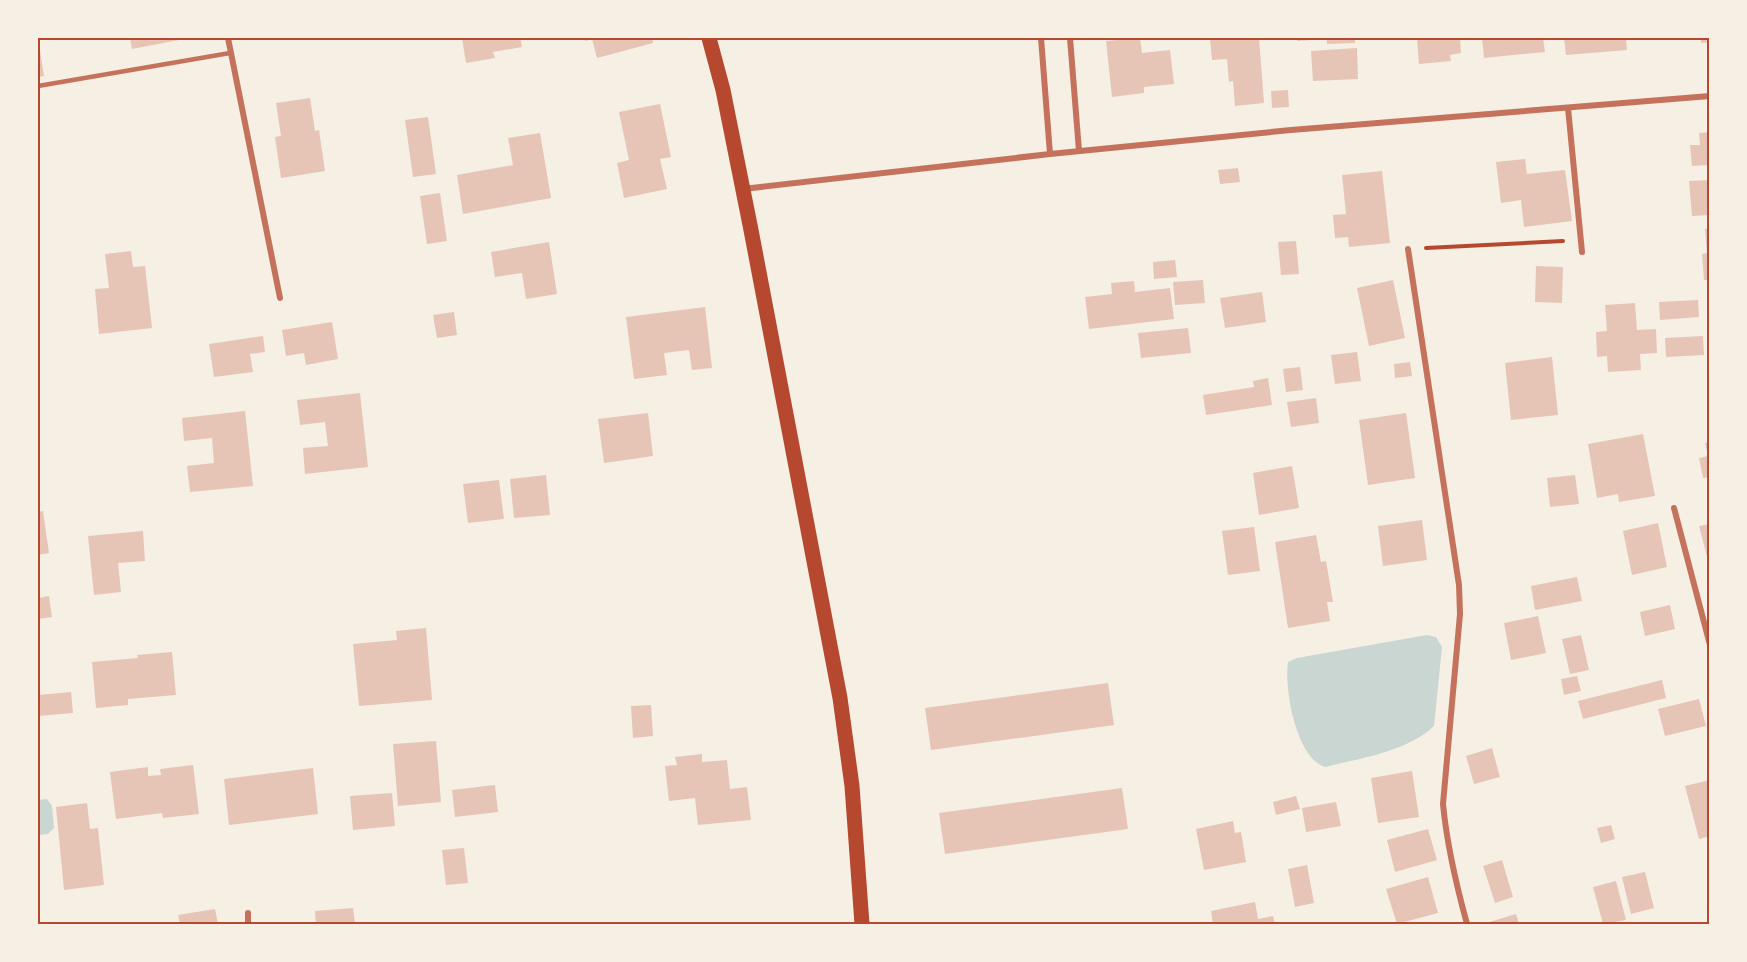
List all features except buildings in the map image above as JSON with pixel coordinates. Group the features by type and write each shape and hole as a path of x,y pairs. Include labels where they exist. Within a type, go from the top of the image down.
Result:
{"main road":[{"path":"709,38 723,90 840,698 852,786 862,924"}],"street":[{"path":"228,38 279,298"},
{"path":"1041,38 1050,154"},
{"path":"1070,38 1079,152"},
{"path":"742,189 1050,154 1303,129 1710,96"},
{"path":"1568,108 1582,252"},
{"path":"1408,249 1459,585 1460,615 1443,804 1453,874 1467,924"},
{"path":"1674,508 1710,645"},
{"path":"248,913 248,924"}],"lane":[{"path":"38,87 230,53"}],"path":[{"path":"1408,249 1581,240"}],"shaded area":[{"path":"1427,635 1436,637 1442,647 1434,726 1410,742 1382,753 1325,767 1315,761 1306,751 1294,721 1288,689 1288,662 1297,658"},
{"path":"47,799 52,806 54,828 48,834 38,835 38,800"}]}
